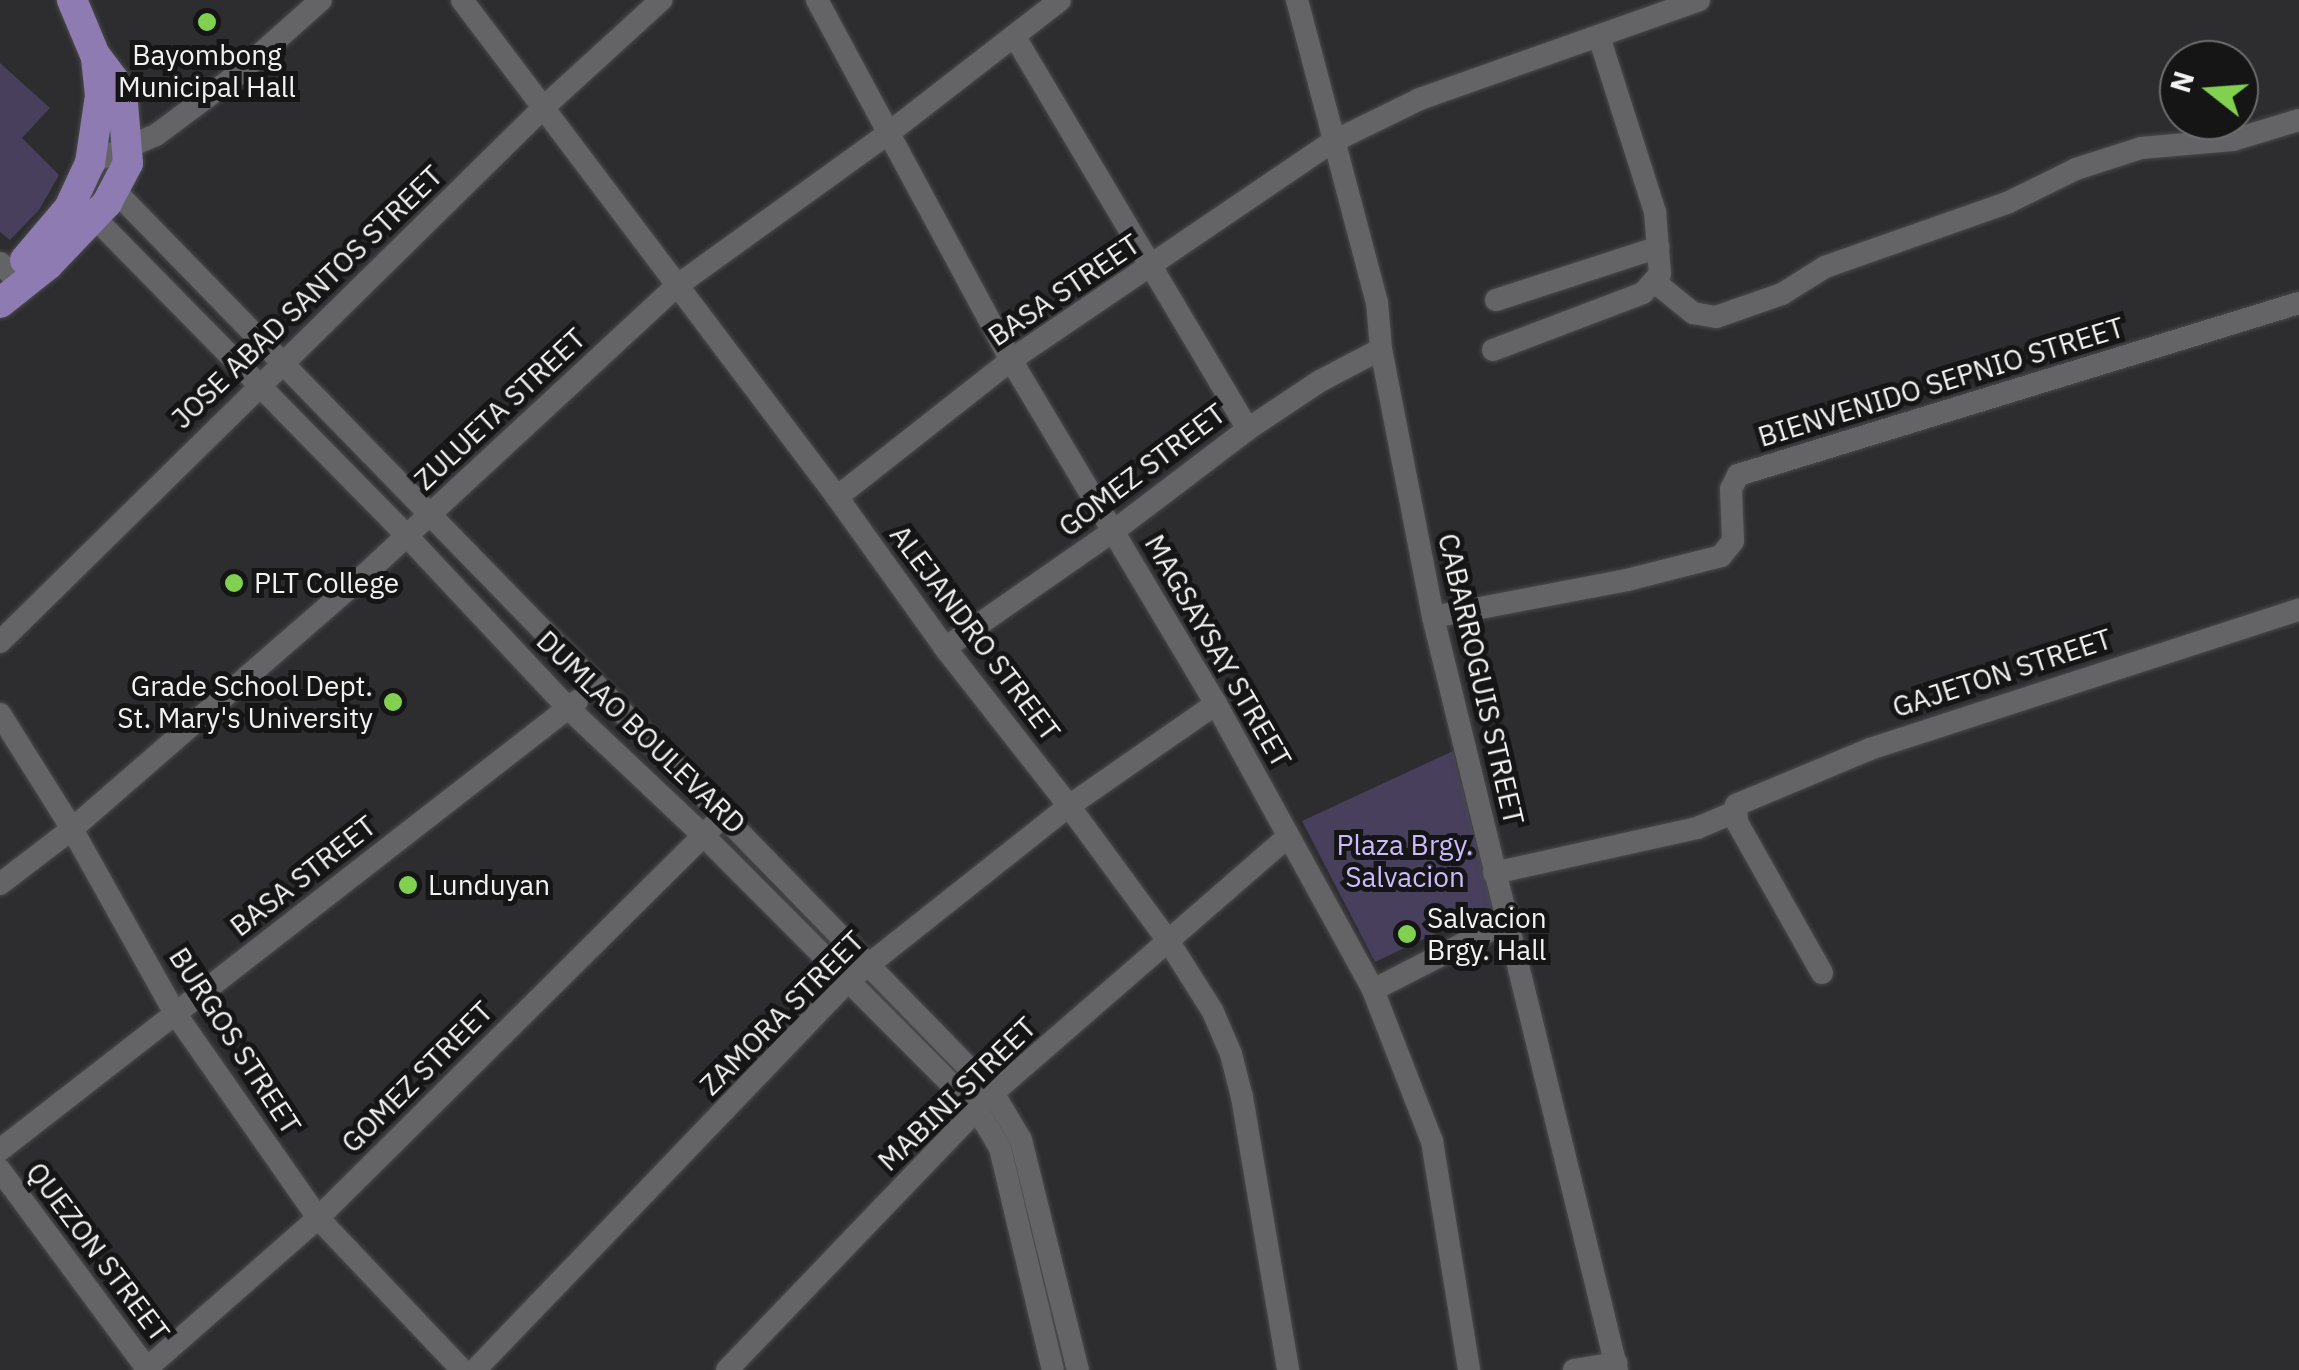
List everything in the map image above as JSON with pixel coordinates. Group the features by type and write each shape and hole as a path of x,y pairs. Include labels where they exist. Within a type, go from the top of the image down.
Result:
{"main road":[{"path":"7,284 84,208 116,192 130,148 124,104 114,80 95,55 72,0"},
{"path":"84,208 100,96 95,55"}],"street":[{"path":"90,163 130,148 204,101 322,0"},
{"name":"ALEJANDRO STREET","path":"462,0 837,497 944,648 1070,806 1213,1012 1231,1054 1288,1370"},
{"name":"JOSE ABAD SANTOS STREET","path":"0,642 544,106 660,0"},
{"name":"MAGSAYSAY STREET","path":"817,0 1012,360 1216,704 1373,990 1432,1141 1469,1370"},
{"name":"ZULUETA STREET","path":"0,884 72,829 408,536 678,286 890,132 1060,0"},
{"name":"CABARROGUIS STREET","path":"1297,0 1377,302 1380,349 1433,617 1617,1367"},
{"name":"BASA STREET","path":"837,497 1012,360 1150,270 1332,142 1420,99 1699,0"},
{"path":"1015,37 1150,270 1248,428"},
{"path":"1493,350 1643,293 1656,283 1659,247 1655,212 1600,37"},
{"path":"1656,283 1692,313 1716,317 1782,294 1825,267 2007,203 2076,169 2141,148 2233,140 2299,120"},
{"name":"DUMLAO BOULEVARD","path":"116,192 870,964 1020,1140 1078,1370"},
{"name":"DUMLAO BOULEVARD","path":"84,208 408,536 568,708 703,834 848,981 986,1102 1053,1370"},
{"path":"1496,300 1659,247"},
{"name":"BIENVENIDO SEPNIO STREET","path":"1433,617 1626,580 1721,556 1734,541 1731,490 1738,475 2299,303"},
{"name":"GOMEZ STREET","path":"944,648 1115,530 1248,428 1320,381 1380,349"},
{"name":"GAJETON STREET","path":"1494,873 1698,828 1735,812 1747,797 1870,748 2299,610"},
{"name":"BASA STREET","path":"0,1150 596,686"},
{"name":"ZAMORA STREET","path":"475,1370 848,981 1070,806 1216,704"},
{"name":"BURGOS STREET","path":"0,714 72,829 175,1013 318,1218 462,1370"},
{"path":"1735,812 1822,972"},
{"name":"GOMEZ STREET","path":"147,1369 318,1218 722,816"},
{"name":"MABINI STREET","path":"727,1370 986,1102 1288,837"},
{"path":"1373,990 1506,922"},
{"name":"QUEZON STREET","path":"0,1170 147,1369"},
{"path":"1574,1370 1617,1367"}],"green space":[{"path":"0,63 50,108 22,138 59,175 39,210 10,240 0,232"},
{"name":"Plaza Brgy. Salvacion","path":"1453,751 1492,907 1375,962 1302,821"}],"place":[{"name":"Bayombong Municipal Hall","path":"207,22"},
{"name":"PLT College","path":"234,583"},
{"name":"Grade School Dept. St. Mary's University","path":"393,702"},
{"name":"Lunduyan","path":"408,885"},
{"name":"Salvacion Brgy. Hall","path":"1407,934"}]}
